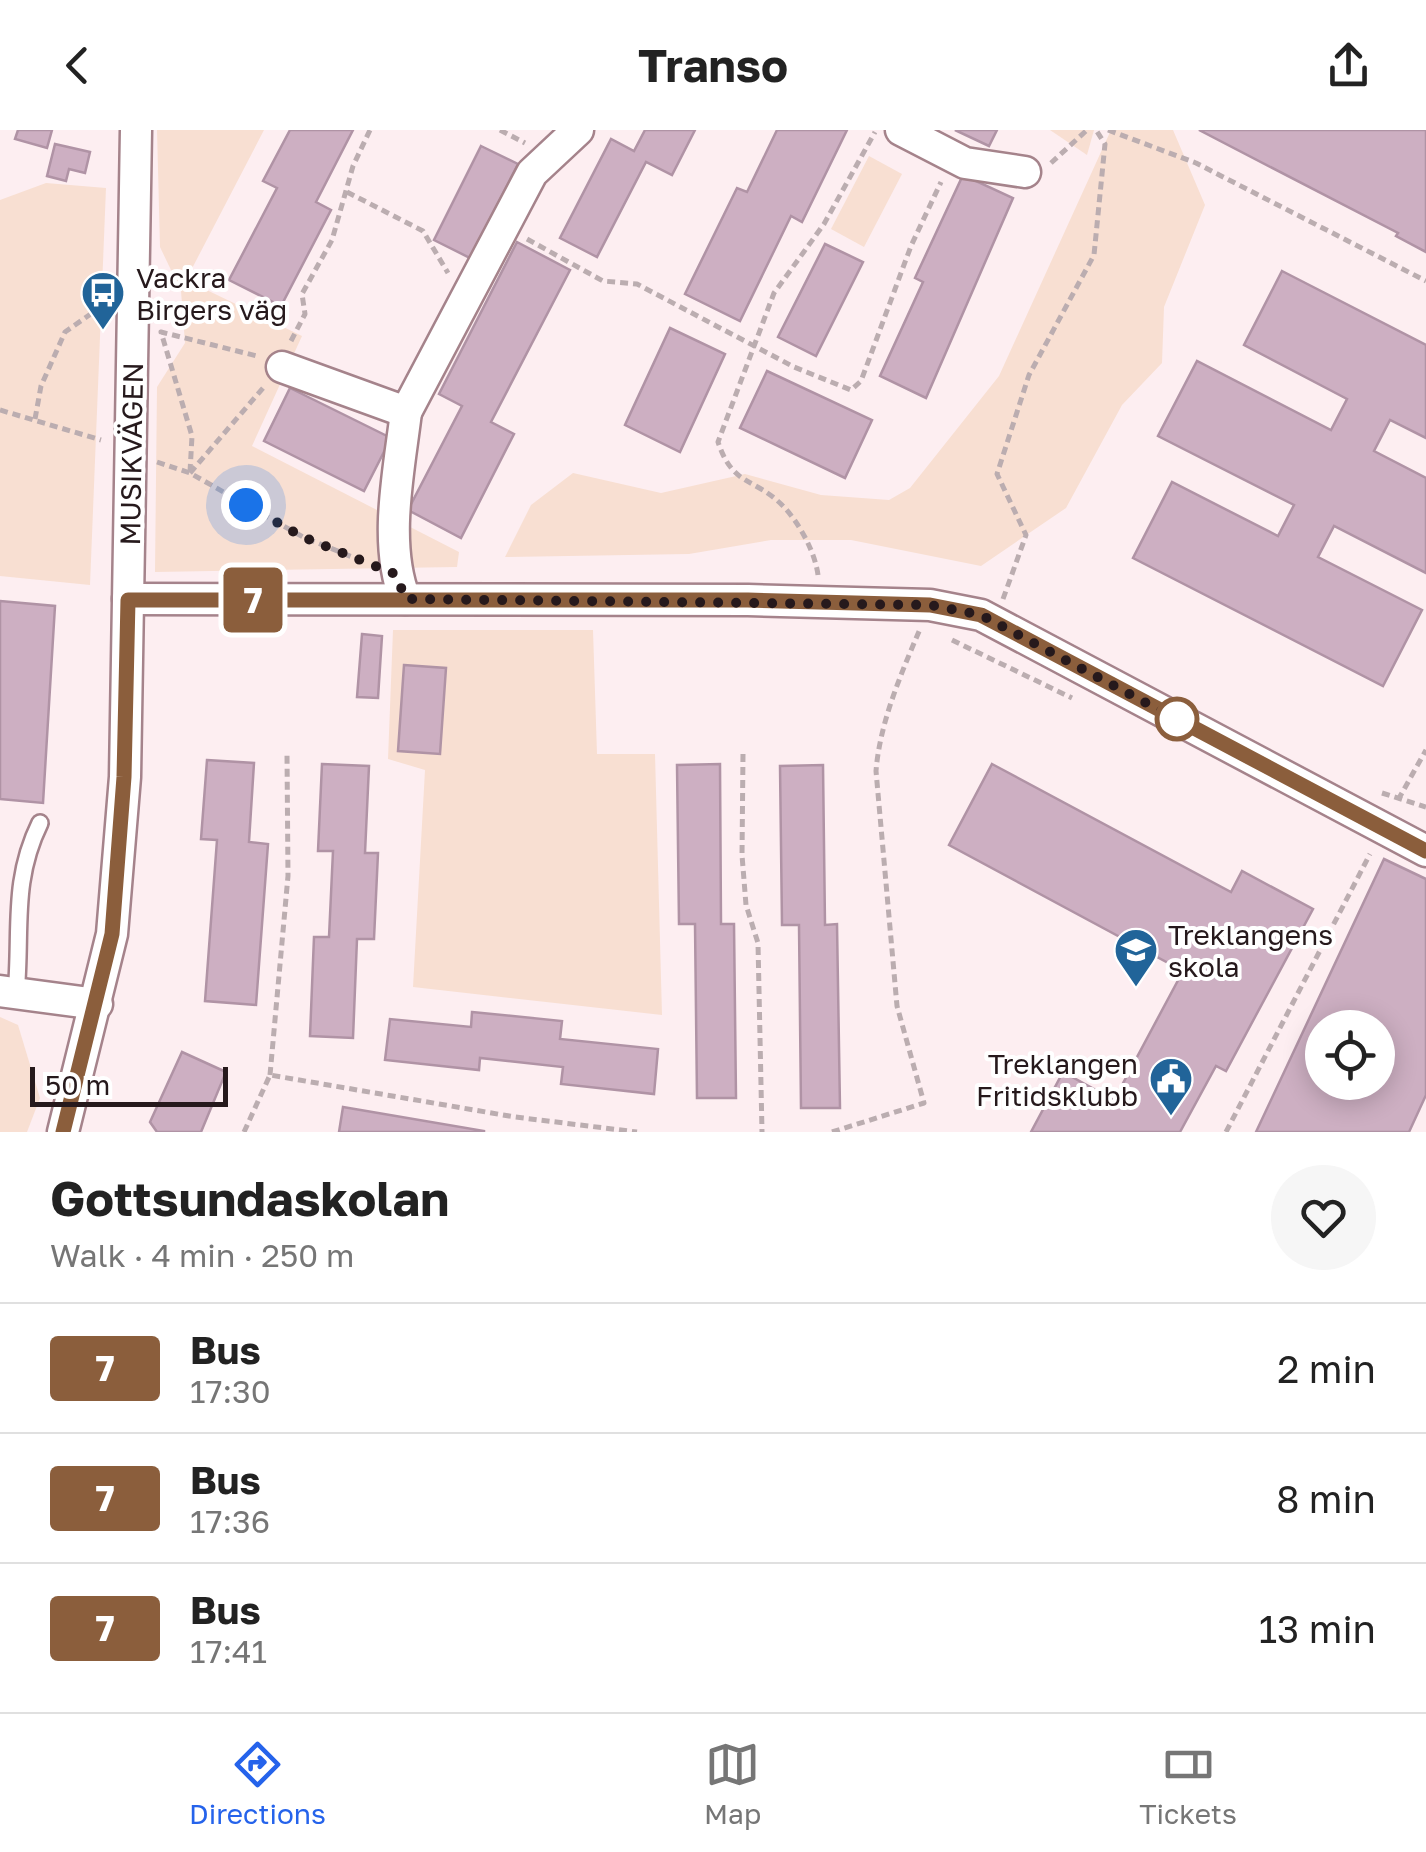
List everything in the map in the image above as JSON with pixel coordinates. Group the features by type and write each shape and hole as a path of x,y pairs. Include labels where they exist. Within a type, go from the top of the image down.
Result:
{"street":[{"name":"MUSIKVÄGEN","path":"63,1132 112,934 123,797 136,130"},
{"path":"400,587 397,491 406,412 532,172 578,130"},
{"path":"901,130 952,157 1025,172"},
{"path":"282,367 406,412"},
{"path":"128,600 400,587 930,605 981,615 1426,851"},
{"path":"8,992 97,1004"}],"lane":[{"path":"8,992 24,897 25,853 40,823"}],"path":[{"path":"190,472 282,367 305,314 302,294 332,240 370,130"},
{"path":"818,582 809,548 782,505 744,484 726,466 718,442 774,293 824,224 876,130"},
{"path":"1025,172 1064,156 1087,130"},
{"path":"1000,607 1026,535 998,474 1028,375 1094,255 1105,144 1096,130"},
{"path":"1108,130 1196,163 1426,281"},
{"path":"504,226 578,270 602,281 637,284 756,348 841,389 851,390 861,381 911,246 952,157"},
{"path":"347,192 423,231 449,274 473,285"},
{"path":"35,419 41,386 65,332 105,304"},
{"path":"190,472 192,436 161,332 282,367"},
{"path":"0,410 101,440"},
{"path":"150,460 190,472 400,587"},
{"path":"832,1132 924,1103 897,1006 876,772 878,746 904,665 930,605"},
{"path":"1226,1132 1426,750"},
{"path":"743,754 742,855 746,905 758,943 762,1132"},
{"path":"244,1132 270,1075 288,876 288,755"},
{"path":"270,1075 516,1117 637,1132"}],"shaded area":[{"path":"157,130 264,130 186,280 302,336 252,446 459,552 457,567 155,572 157,387 185,343 181,291 160,247"},
{"path":"1050,130 1094,130 1087,155"},
{"path":"1111,130 1173,130 1205,205 1164,307 1162,363 1122,405 1066,508 981,566 851,540 771,540 689,554 505,557 531,505 573,473 661,493 745,474 821,495 889,500 910,488 999,376"},
{"path":"869,156 902,174 864,247 831,229"},
{"path":"46,183 106,188 90,585 0,576 0,200"},
{"path":"393,630 593,630 597,754 655,754 662,1015 413,987 425,770 388,759"},
{"path":"0,1017 18,1025 40,1098 27,1132 0,1132"}],"building":[{"path":"18,130 52,130 47,148 15,139"},
{"path":"290,130 353,130 316,202 331,210 281,306 229,280 277,188 263,181"},
{"path":"645,130 695,130 672,175 646,162 597,257 560,238 611,139 634,151"},
{"path":"777,130 847,130 802,222 791,216 740,321 685,294 737,188 747,192"},
{"path":"955,130 997,130 989,146"},
{"path":"1199,130 1426,130 1426,252 1396,236 1398,233"},
{"path":"55,144 90,152 85,173 69,169 66,181 47,176"},
{"path":"481,146 518,164 470,258 434,240"},
{"path":"963,175 1013,198 926,398 880,376 923,282 915,278"},
{"path":"517,242 570,270 491,422 514,434 461,538 408,510 462,406 439,394"},
{"path":"825,244 863,262 816,356 778,337"},
{"path":"1282,271 1426,345 1426,438 1390,420 1374,451 1426,478 1426,573 1334,526 1318,557 1422,610 1383,686 1133,558 1172,482 1278,536 1294,505 1158,436 1197,361 1331,430 1347,399 1244,345"},
{"path":"670,328 725,354 680,452 625,425"},
{"path":"767,371 872,420 845,478 740,428"},
{"path":"290,388 391,438 364,491 264,441"},
{"path":"0,601 55,606 43,803 0,799"},
{"path":"362,634 382,636 378,698 357,697"},
{"path":"404,665 446,668 440,754 398,751"},
{"path":"207,760 254,763 249,842 268,844 256,1005 205,1001 217,840 201,839"},
{"path":"322,764 369,766 365,853 378,853 374,939 357,939 353,1038 310,1036 314,937 329,937 333,851 318,851"},
{"path":"720,764 721,924 734,924 736,1098 697,1098 695,924 679,924 677,765"},
{"path":"992,764 1231,892 1242,871 1313,909 1226,1071 1216,1066 1180,1132 1031,1132 1063,1072 1114,1100 1183,971 949,845"},
{"path":"823,765 825,925 837,924 840,1108 801,1108 799,925 782,925 780,766"},
{"path":"1384,859 1426,879 1426,1095 1409,1132 1256,1132 1305,1027 1305,1100 1395,1100 1395,1010 1313,1010"},
{"path":"472,1012 562,1021 560,1039 658,1049 654,1094 561,1084 563,1067 480,1058 479,1070 385,1060 390,1019 471,1027"},
{"path":"182,1052 226,1072 201,1132 157,1132 150,1122"},
{"path":"343,1107 484,1131 484,1132 339,1132"}],"bus line":[{"name":"7","path":"63,1132 112,934 124,777 128,600 748,600 930,605 981,615 1426,851"}],"place":[{"name":"Vackra Birgers väg","path":"103,331"},
{"name":"Treklangens skola","path":"1136,988"},
{"name":"Treklangen Fritidsklubb","path":"1171,1117"}],"route":[{"path":"246,505 303,537 395,574 406,599 930,605 981,615 1182,722 1177,719"}]}
